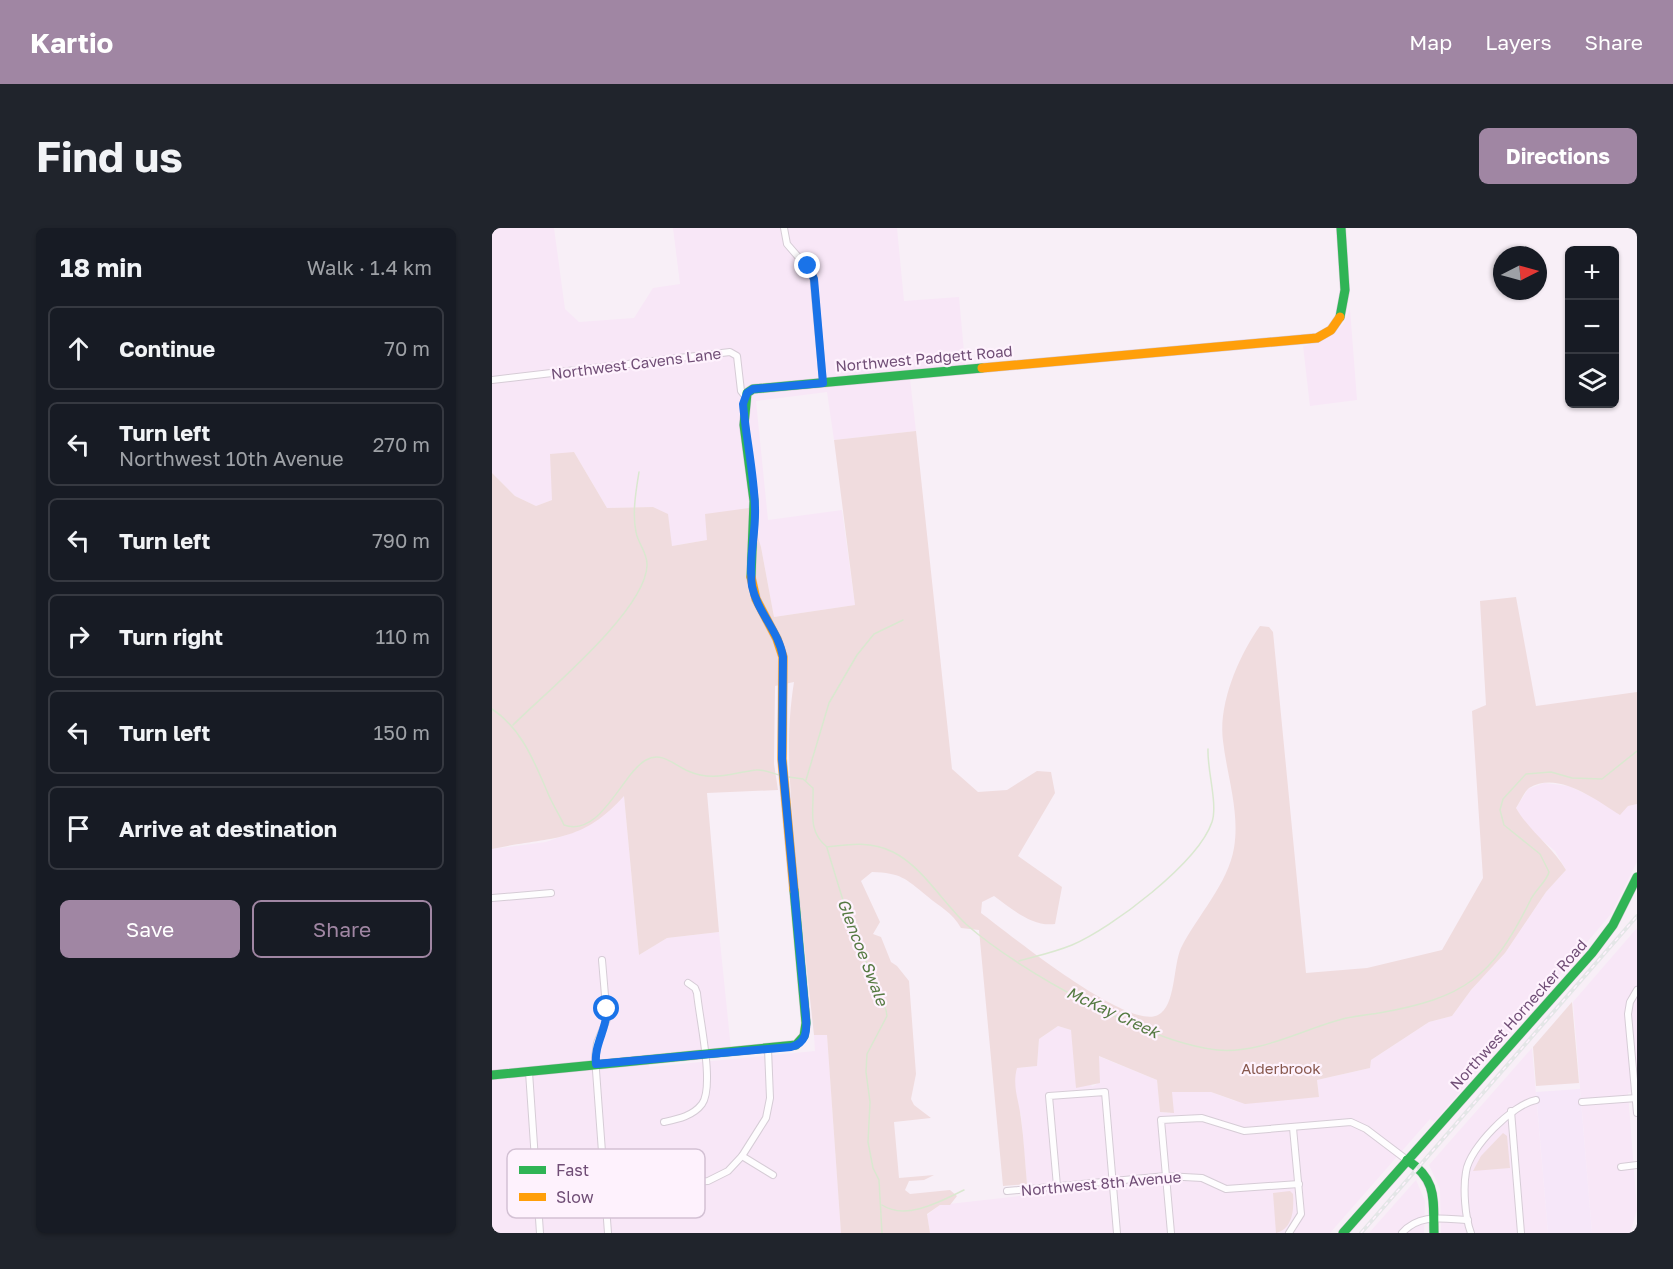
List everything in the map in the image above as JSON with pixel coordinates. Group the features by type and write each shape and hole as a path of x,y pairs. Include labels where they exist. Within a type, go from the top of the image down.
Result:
{"street":[{"path":"784,228 787,244 813,274 823,383"},
{"name":"Northwest Padgett Road","path":"745,396 753,389 1317,338 1335,325 1344,309 1341,228"},
{"name":"Northwest Cavens Lane","path":"492,380 730,352 737,356 741,391 745,396"},
{"path":"492,1075 768,1049 795,1046 803,1041 807,1030 786,805 781,717 782,651 755,597 751,577 755,507 744,411 745,396"},
{"name":"Northwest Hornecker Road","path":"1343,1233 1601,943 1637,877"},
{"path":"492,898 551,893"},
{"path":"602,960 607,1019 596,1047 596,1064 602,1149"},
{"path":"664,1122 688,1116 703,1103 707,1086 697,993 688,983"},
{"path":"1635,992 1628,1014 1637,1113"},
{"path":"705,1181 728,1171 742,1156 766,1118 770,1098 768,1049"},
{"path":"529,1072 534,1149"},
{"path":"1057,1186 1049,1096 1105,1092 1117,1233"},
{"path":"1582,1102 1636,1098"},
{"path":"1471,1233 1468,1220 1466,1170 1476,1149 1512,1111 1525,1103 1536,1100"},
{"path":"1512,1111 1521,1233"},
{"path":"1171,1233 1161,1120 1202,1118 1244,1131 1351,1122 1366,1129 1429,1179 1435,1218 1434,1233"},
{"path":"1290,1232 1301,1214 1293,1128"},
{"path":"742,1156 773,1175"},
{"path":"1621,1167 1637,1165"},
{"name":"Northwest 8th Avenue","path":"1007,1191 1166,1176 1202,1178 1226,1190 1299,1184"},
{"path":"539,1218 540,1233"},
{"path":"607,1218 608,1233"},
{"path":"1401,1233 1413,1222 1435,1218 1468,1220"}],"shaded area":[{"path":"492,228 554,228 565,309 579,322 634,318 653,288 680,284 673,228 897,228 904,301 959,297 966,374 910,379 916,431 834,440 827,392 756,401 768,520 842,510 855,605 774,617 761,547 748,508 707,540 672,546 653,507 607,508 574,452 552,500 536,506 515,496 492,473"},
{"path":"1350,309 1357,400 1310,406 1303,346 1320,342 1334,334 1344,323"},
{"path":"1544,783 1569,786 1592,797 1628,806 1637,804 1637,862 1611,914 1434,1122 1430,1119 1330,1233 930,1233 927,1215 940,1205 1028,1195 1021,1115 1016,1103 1014,1080 1017,1068 1037,1066 1039,1039 1058,1026 1071,1030 1092,1087 1097,1084 1098,1056 1157,1080 1160,1112 1170,1113 1172,1091 1211,1092 1235,1101 1319,1097 1317,1080 1370,1068 1371,1060 1429,1022 1452,1016 1471,990 1505,953 1546,892 1566,870 1555,851 1527,827 1516,808 1528,789"},
{"path":"624,796 639,955 667,938 719,932 731,1049 649,1056 649,1067 815,1051 814,1035 827,1034 841,1233 492,1233 492,849 546,842 577,831"},
{"path":"1637,928 1637,1090 1628,1093 1637,1210 1630,1233 1592,1233 1573,1002"},
{"path":"1532,1048 1548,1233 1441,1233 1440,1189 1429,1165"},
{"path":"1580,1089 1592,1233 1548,1233 1536,1092"},
{"path":"1416,1180 1425,1201 1424,1233 1369,1233"}],"green space":[{"name":"Alderbrook","path":"916,431 952,769 978,792 1007,790 1037,771 1051,772 1055,793 1018,856 1062,887 1055,924 1030,920 994,896 982,902 981,913 1068,978 1121,1009 1143,1016 1158,1015 1164,1010 1171,994 1181,948 1219,887 1231,861 1235,821 1222,727 1232,680 1245,651 1260,626 1269,627 1273,632 1306,973 1367,968 1442,950 1483,878 1472,711 1486,705 1480,601 1516,597 1536,706 1637,692 1637,804 1628,806 1620,815 1588,795 1564,785 1540,783 1529,788 1516,808 1566,870 1546,892 1505,953 1471,990 1452,1016 1429,1022 1371,1060 1370,1068 1317,1080 1319,1097 1245,1104 1211,1092 1172,1092 1174,1113 1160,1112 1157,1080 1099,1056 1100,1083 1076,1088 1071,1030 1058,1026 1039,1039 1037,1066 1017,1068 1016,1087 1027,1184 1003,1186 979,930 961,928 946,910 902,878 872,872 861,881 880,922 873,934 881,937 891,962 909,981 916,1074 911,1099 914,1105 931,1118 894,1122 899,1178 934,1175 924,1180 909,1181 905,1190 910,1194 950,1190 957,1196 950,1205 940,1205 927,1214 930,1233 841,1233 827,1035 814,1035 791,803 789,763 794,682 775,686 774,764 778,790 707,793 719,932 667,938 639,955 624,796 608,812 578,831 563,836 492,849 492,473 515,496 536,506 552,500 550,454 574,452 607,508 653,507 668,514 672,546 707,540 705,514 749,508 761,547 774,617 855,605 834,440"},
{"path":"1572,1002 1579,1083 1536,1086 1533,1047"},
{"path":"1503,1133 1507,1136 1510,1168 1473,1171 1481,1156"},
{"path":"1290,1191 1293,1194 1291,1218 1282,1231 1276,1233 1273,1193"}],"waterway":[{"path":"513,725 592,650 630,605 642,584 647,561 637,536 634,517 639,472"},
{"path":"806,780 829,703 857,655 874,634 903,620"},
{"name":"McKay Creek","path":"492,709 511,726 526,746 564,825 577,826 589,822 600,814 637,767 652,758 663,758 688,771 706,776 759,770 779,775"},
{"path":"1019,961 1053,952 1089,937 1152,892 1190,856 1204,838 1214,815 1208,749"},
{"name":"McKay Creek","path":"789,777 803,779 813,788 814,827 827,847 852,844 869,845 893,852 914,867 967,925 1018,963 1050,983 1085,1002 1156,1034 1188,1044 1217,1050 1233,1050 1248,1049 1279,1041 1344,1019 1433,1000 1472,980 1502,949 1549,872 1540,854 1504,825 1500,810 1503,799 1526,774 1551,772 1572,778 1602,779 1637,751"},
{"name":"Glencoe Swale","path":"827,848 853,933 864,950 869,974 887,1016 867,1054 866,1072 870,1102 868,1142 873,1168 879,1180 882,1233"},
{"path":"882,1205 902,1211 923,1208 964,1190"}],"railway":[{"path":"1361,1233 1637,916"}],"traffic: fast":[{"path":"1340,317 1345,290 1341,228"},
{"path":"751,577 754,501 744,425 747,393 753,389 982,368"},
{"path":"1343,1233 1592,953 1613,925 1637,877"},
{"path":"492,1075 796,1045 804,1036 806,1023 794,890"},
{"path":"1407,1160 1424,1175 1429,1183 1433,1201 1434,1233"}],"traffic: slow":[{"path":"982,368 1317,338 1331,330 1340,317"},
{"path":"751,577 756,599 777,639 783,657 782,759 794,890"}],"route":[{"path":"607,1009 607,1019 596,1047 596,1064 791,1047 798,1045 806,1035 782,759 783,657 779,642 755,597 752,584 750,557 755,507 743,404 747,393 753,389 823,383 814,279 808,266"}]}
